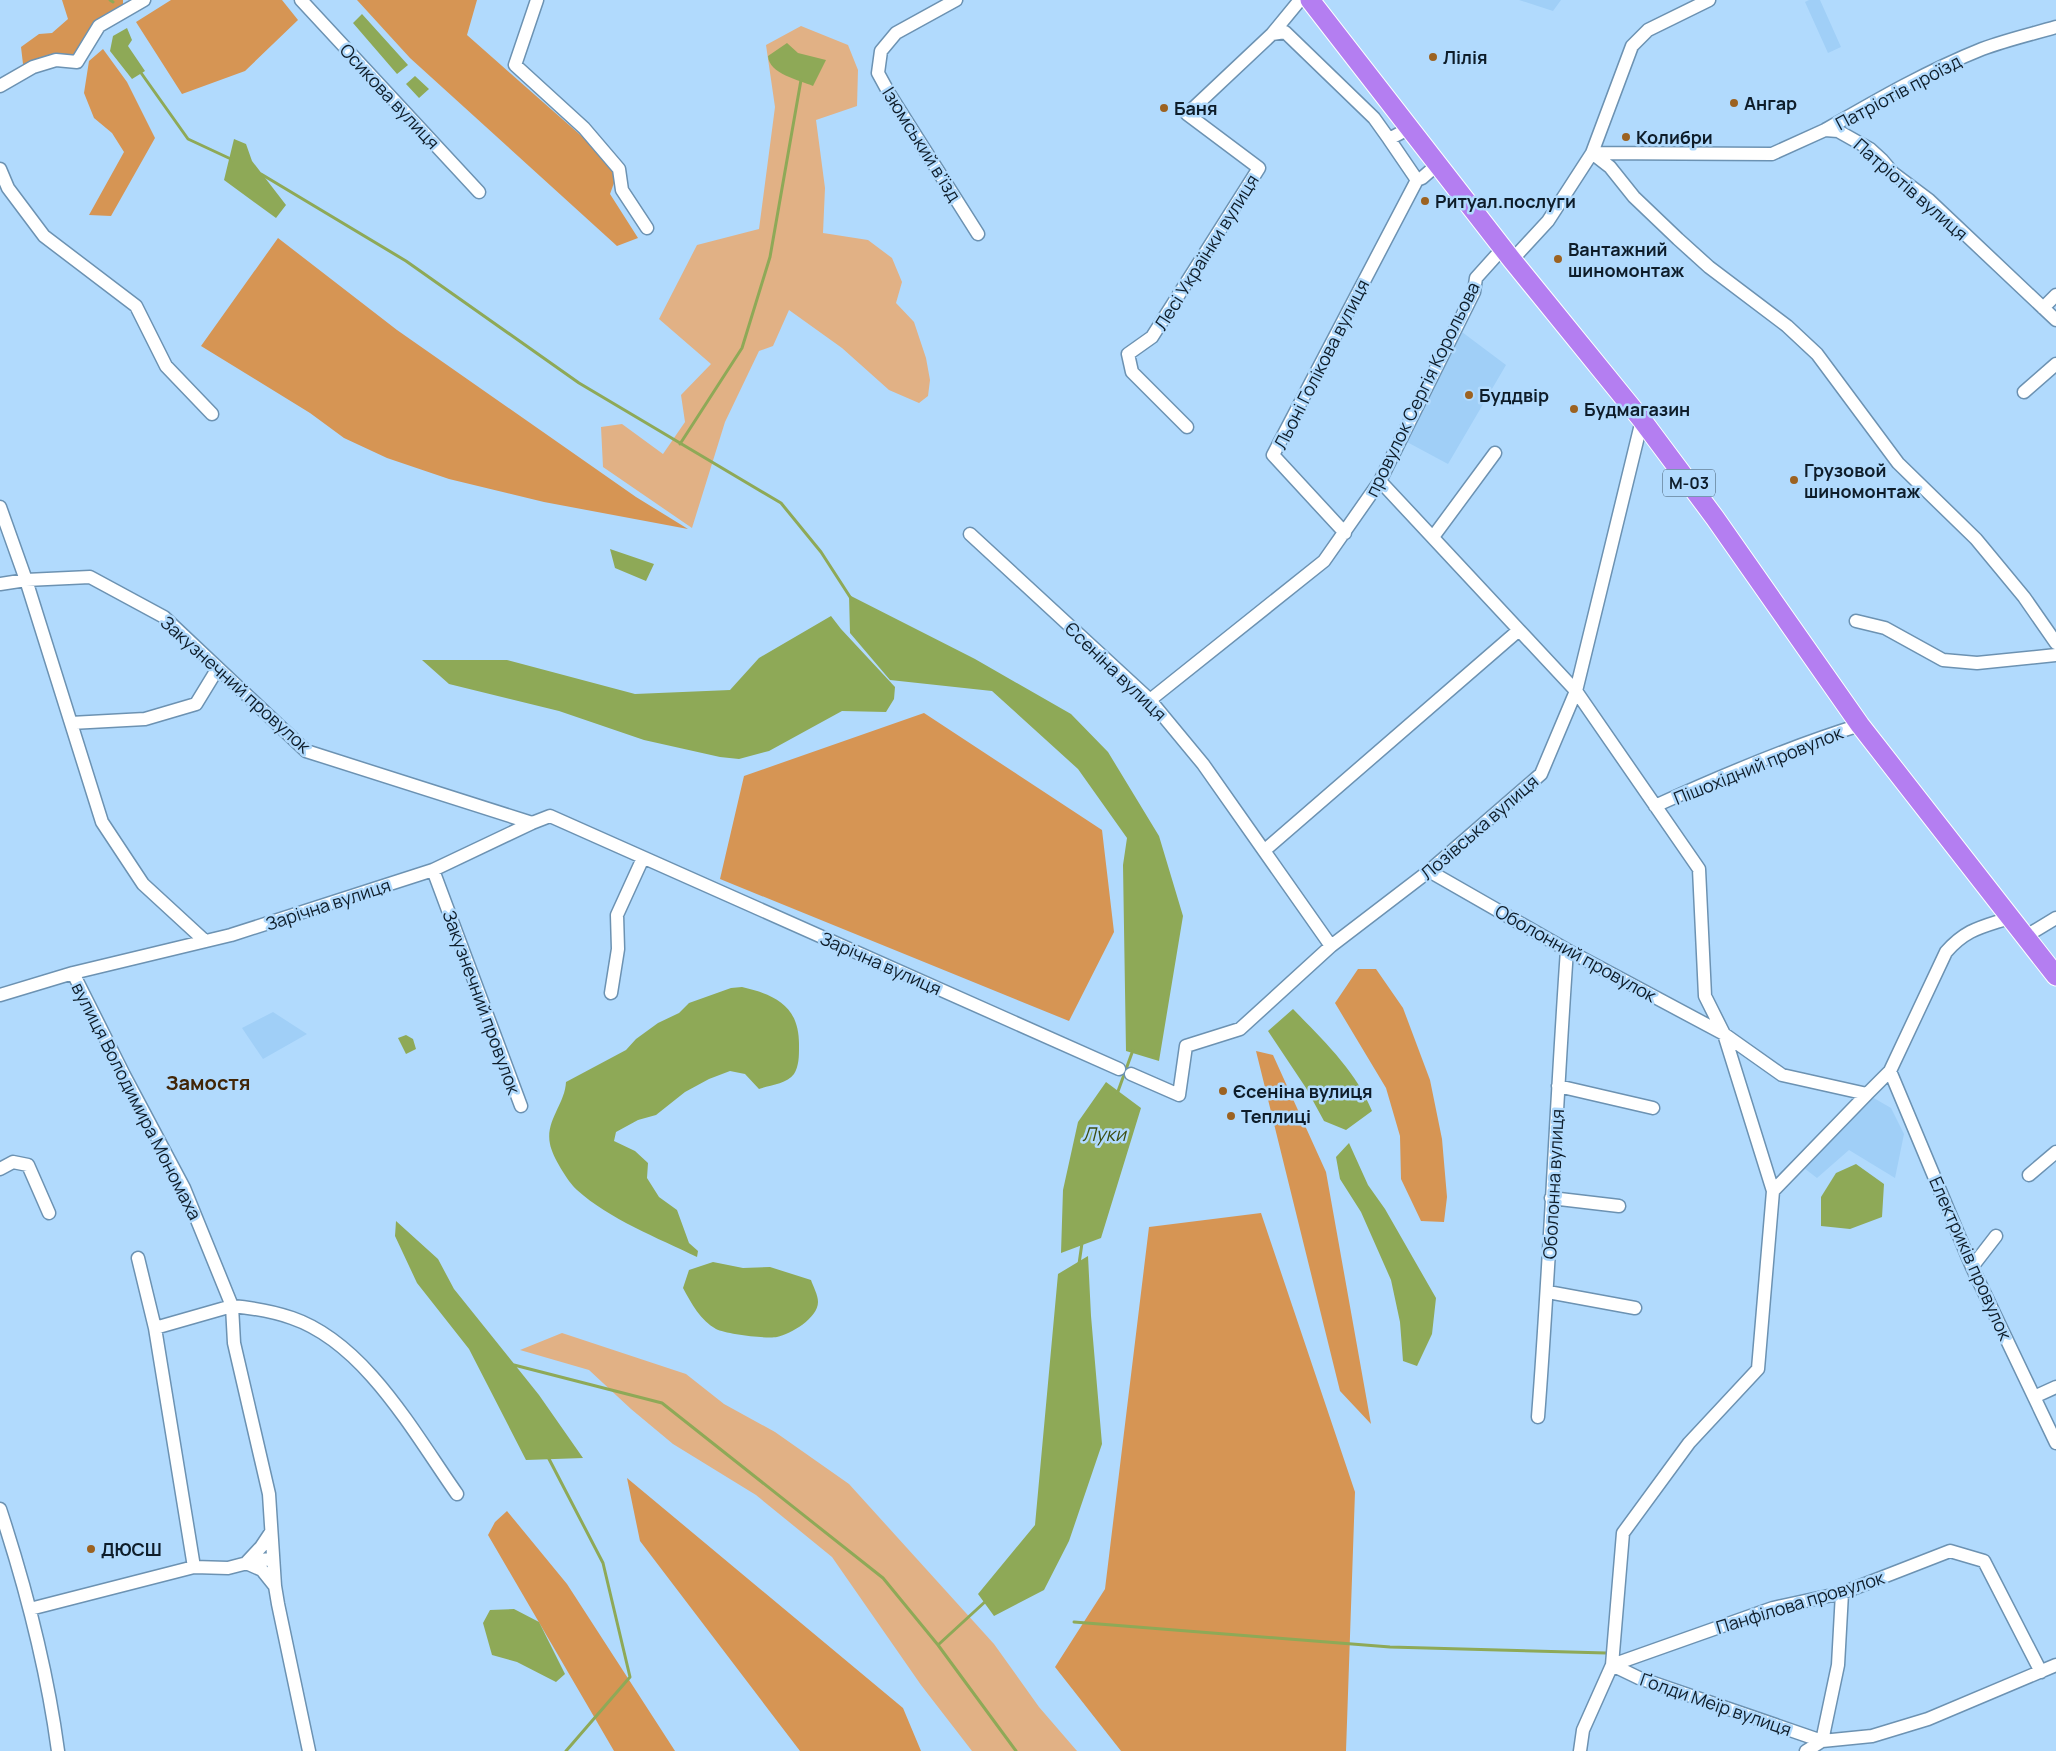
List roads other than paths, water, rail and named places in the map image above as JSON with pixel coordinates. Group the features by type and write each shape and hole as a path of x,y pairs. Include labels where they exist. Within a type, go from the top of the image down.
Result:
{"highway":[{"name":"М-03","path":"1310,0 1508,254 1642,420 1715,518 1860,725 2012,917 2056,976"}],"street":[{"path":"0,86 33,66 56,60 77,62 99,26 144,0"},
{"name":"Осикова вулиця","path":"301,0 479,192"},
{"path":"537,0 515,65 584,128 619,170 622,190 647,228"},
{"name":"Ізюмський в’їзд","path":"956,0 896,33 881,51 878,73 978,234"},
{"path":"1272,34 1300,0"},
{"name":"провулок Сергія Корольова","path":"1150,700 1324,561 1380,481 1474,292 1476,278 1548,221 1592,153 1632,46 1648,30 1709,0"},
{"name":"Патріотів проїзд","path":"1826,130 1931,71 1984,49 2056,28"},
{"path":"1272,34 1285,32 1374,118 1417,180"},
{"name":"Лесі Українки вулиця","path":"1187,427 1132,372 1128,354 1152,337 1259,168 1187,114 1272,34"},
{"path":"1389,139 1410,128"},
{"path":"1592,153 1772,154 1826,130"},
{"name":"Патріотів вулиця","path":"1826,130 1838,131 1870,150 1893,173 1928,200 2056,320"},
{"path":"1592,153 1610,167 1634,197 1716,273 1786,326 1817,354 1898,464 1976,539 2024,597 2056,644"},
{"name":"Льоні Голікова вулиця","path":"1345,533 1273,455 1417,180 1438,164"},
{"path":"0,169 8,188 44,236 136,306 166,366 212,414"},
{"path":"2043,308 2056,295"},
{"path":"2024,392 2056,364"},
{"name":"Лозівська вулиця","path":"1179,1095 1186,1046 1240,1029 1331,946 1429,871 1541,774 1576,691 1642,420"},
{"path":"1432,537 1495,453"},
{"path":"1380,481 1576,691 1699,868 1705,996 1724,1034 1773,1191 1758,1369 1689,1443 1623,1533 1612,1665 1583,1730 1580,1751"},
{"path":"0,507 26,580 102,822 143,884 205,941"},
{"name":"Єсеніна вулиця","path":"970,534 1150,700 1203,764 1331,946"},
{"name":"Закузнечний провулок","path":"0,584 26,580 90,577 164,617 306,751 532,823"},
{"path":"1856,621 1885,628 1943,660 1977,663 2056,655"},
{"path":"1265,850 1519,630"},
{"path":"71,723 145,720 196,704 218,668"},
{"name":"Пішохідний провулок","path":"1655,806 1725,774 1804,742 1860,725"},
{"name":"Зарічна вулиця","path":"0,995 73,973 230,935 433,870 550,816 1179,1095"},
{"path":"611,993 618,949 617,915 643,858"},
{"name":"Закузнечний провулок","path":"433,870 521,1106"},
{"name":"Оболонний провулок","path":"1429,871 1567,950 1724,1034 1782,1075 1868,1094"},
{"path":"1773,1191 1890,1071 1946,952 1958,938 1976,929 2012,917"},
{"path":"2026,936 2056,918"},
{"name":"Оболонна вулиця","path":"1538,1417 1548,1292 1551,1198 1567,950"},
{"name":"вулиця Володимира Мономаха","path":"73,973 184,1188 232,1306 234,1343 269,1494 275,1586 309,1751"},
{"name":"Електриків провулок","path":"1890,1071 1972,1267 2056,1443"},
{"path":"1558,1086 1653,1108"},
{"path":"2029,1175 2056,1152"},
{"path":"0,1169 13,1162 28,1165 49,1213"},
{"path":"1551,1198 1619,1206"},
{"path":"1972,1267 1996,1236"},
{"path":"138,1258 155,1328 194,1567"},
{"path":"1548,1292 1635,1308"},
{"path":"155,1328 232,1306 267,1310 294,1318 330,1337 347,1350 378,1382 457,1494"},
{"path":"2034,1397 2056,1387"},
{"path":"0,1509 30,1609 55,1726 58,1751"},
{"path":"246,1563 261,1547 271,1532"},
{"name":"Панфілова провулок","path":"1612,1665 1773,1608 1842,1593 1950,1552 1984,1561 2041,1672"},
{"path":"30,1609 194,1567 228,1568 273,1559"},
{"path":"246,1563 262,1570 275,1586"},
{"path":"1822,1741 1838,1665 1842,1593"},
{"name":"Ґолди Меїр вулиця","path":"1612,1665 1639,1678 1822,1741 1872,1736 1928,1719 2056,1665"},
{"name":"Ґолди Меїр вулиця","path":"1806,1751 1822,1741"}],"water":[{"path":"362,14 408,65 397,74 353,23"},
{"path":"127,28 132,40 128,46 145,71 132,79 110,51 113,36"},
{"path":"787,43 798,53 826,60 813,86 786,76 773,67 768,56"},
{"path":"415,76 429,89 419,98 406,84"},
{"path":"234,139 246,144 252,161 286,205 276,218 224,180"},
{"path":"610,549 654,564 646,581 615,568"},
{"path":"849,595 975,659 1071,714 1108,752 1159,836 1183,916 1159,1061 1126,1051 1123,865 1127,838 1078,769 992,691 890,680 850,633"},
{"path":"831,616 895,687 894,699 886,712 842,711 769,751 739,759 720,757 644,740 559,711 449,684 422,660 507,660 635,694 730,690 759,658"},
{"path":"742,987 776,999 791,1013 798,1033 799,1047 797,1068 794,1074 783,1082 759,1089 745,1074 730,1071 709,1079 685,1092 656,1115 638,1120 616,1132 614,1141 635,1151 648,1163 647,1178 659,1197 677,1210 689,1243 698,1251 697,1257 619,1219 577,1190 557,1162 550,1144 550,1128 565,1090 566,1082 626,1050 636,1039 658,1023 679,1013 689,1003 731,988"},
{"path":"1293,1009 1348,1069 1372,1111 1346,1130 1324,1121 1306,1088 1268,1031"},
{"path":"406,1035 413,1039 416,1049 406,1054 398,1038"},
{"name":"Луки","path":"1106,1082 1141,1108 1101,1238 1061,1253 1063,1190 1078,1122"},
{"path":"1349,1143 1368,1185 1385,1209 1436,1298 1432,1334 1417,1366 1403,1361 1400,1322 1391,1280 1361,1212 1340,1179 1336,1157"},
{"path":"1856,1164 1884,1184 1882,1217 1850,1229 1821,1226 1821,1197 1836,1173"},
{"path":"396,1221 438,1259 454,1289 539,1395 583,1458 526,1460 469,1349 417,1283 395,1236"},
{"path":"1088,1256 1102,1444 1069,1541 1044,1590 994,1616 978,1594 1035,1525 1058,1274"},
{"path":"713,1262 743,1268 770,1267 811,1280 818,1299 817,1308 814,1314 803,1324 789,1333 777,1337 746,1336 716,1329 701,1316 683,1288 689,1270"},
{"path":"514,1609 539,1622 565,1674 556,1682 517,1662 492,1655 483,1623 490,1610"}],"waterway":[{"path":"139,70 188,139 233,160"},
{"path":"680,444 742,348 770,257 801,80"},
{"path":"261,174 406,261 579,383 781,503 821,552 852,600"},
{"path":"1117,1094 1133,1050"},
{"path":"1079,1264 1082,1243"},
{"path":"514,1365 662,1403 883,1578 938,1645"},
{"path":"548,1457 603,1563 630,1677 566,1751"},
{"path":"987,1600 938,1645 1016,1751"},
{"path":"1074,1622 1390,1647 1606,1653"}],"place":[{"name":"Лілія","path":"1433,57"},
{"name":"Ангар","path":"1734,103"},
{"name":"Баня","path":"1164,108"},
{"name":"Колибри","path":"1626,137"},
{"name":"Ритуал.послуги","path":"1425,201"},
{"name":"Вантажний шиномонтаж","path":"1558,259"},
{"name":"Буддвір","path":"1469,395"},
{"name":"Будмагазин","path":"1574,409"},
{"name":"Грузовой шиномонтаж","path":"1794,480"},
{"name":"Єсеніна вулиця","path":"1223,1091"},
{"name":"Теплиці","path":"1231,1116"},
{"name":"ДЮСШ","path":"91,1549"}],"district":[{"name":"Замостя","path":"208,1082"}]}
